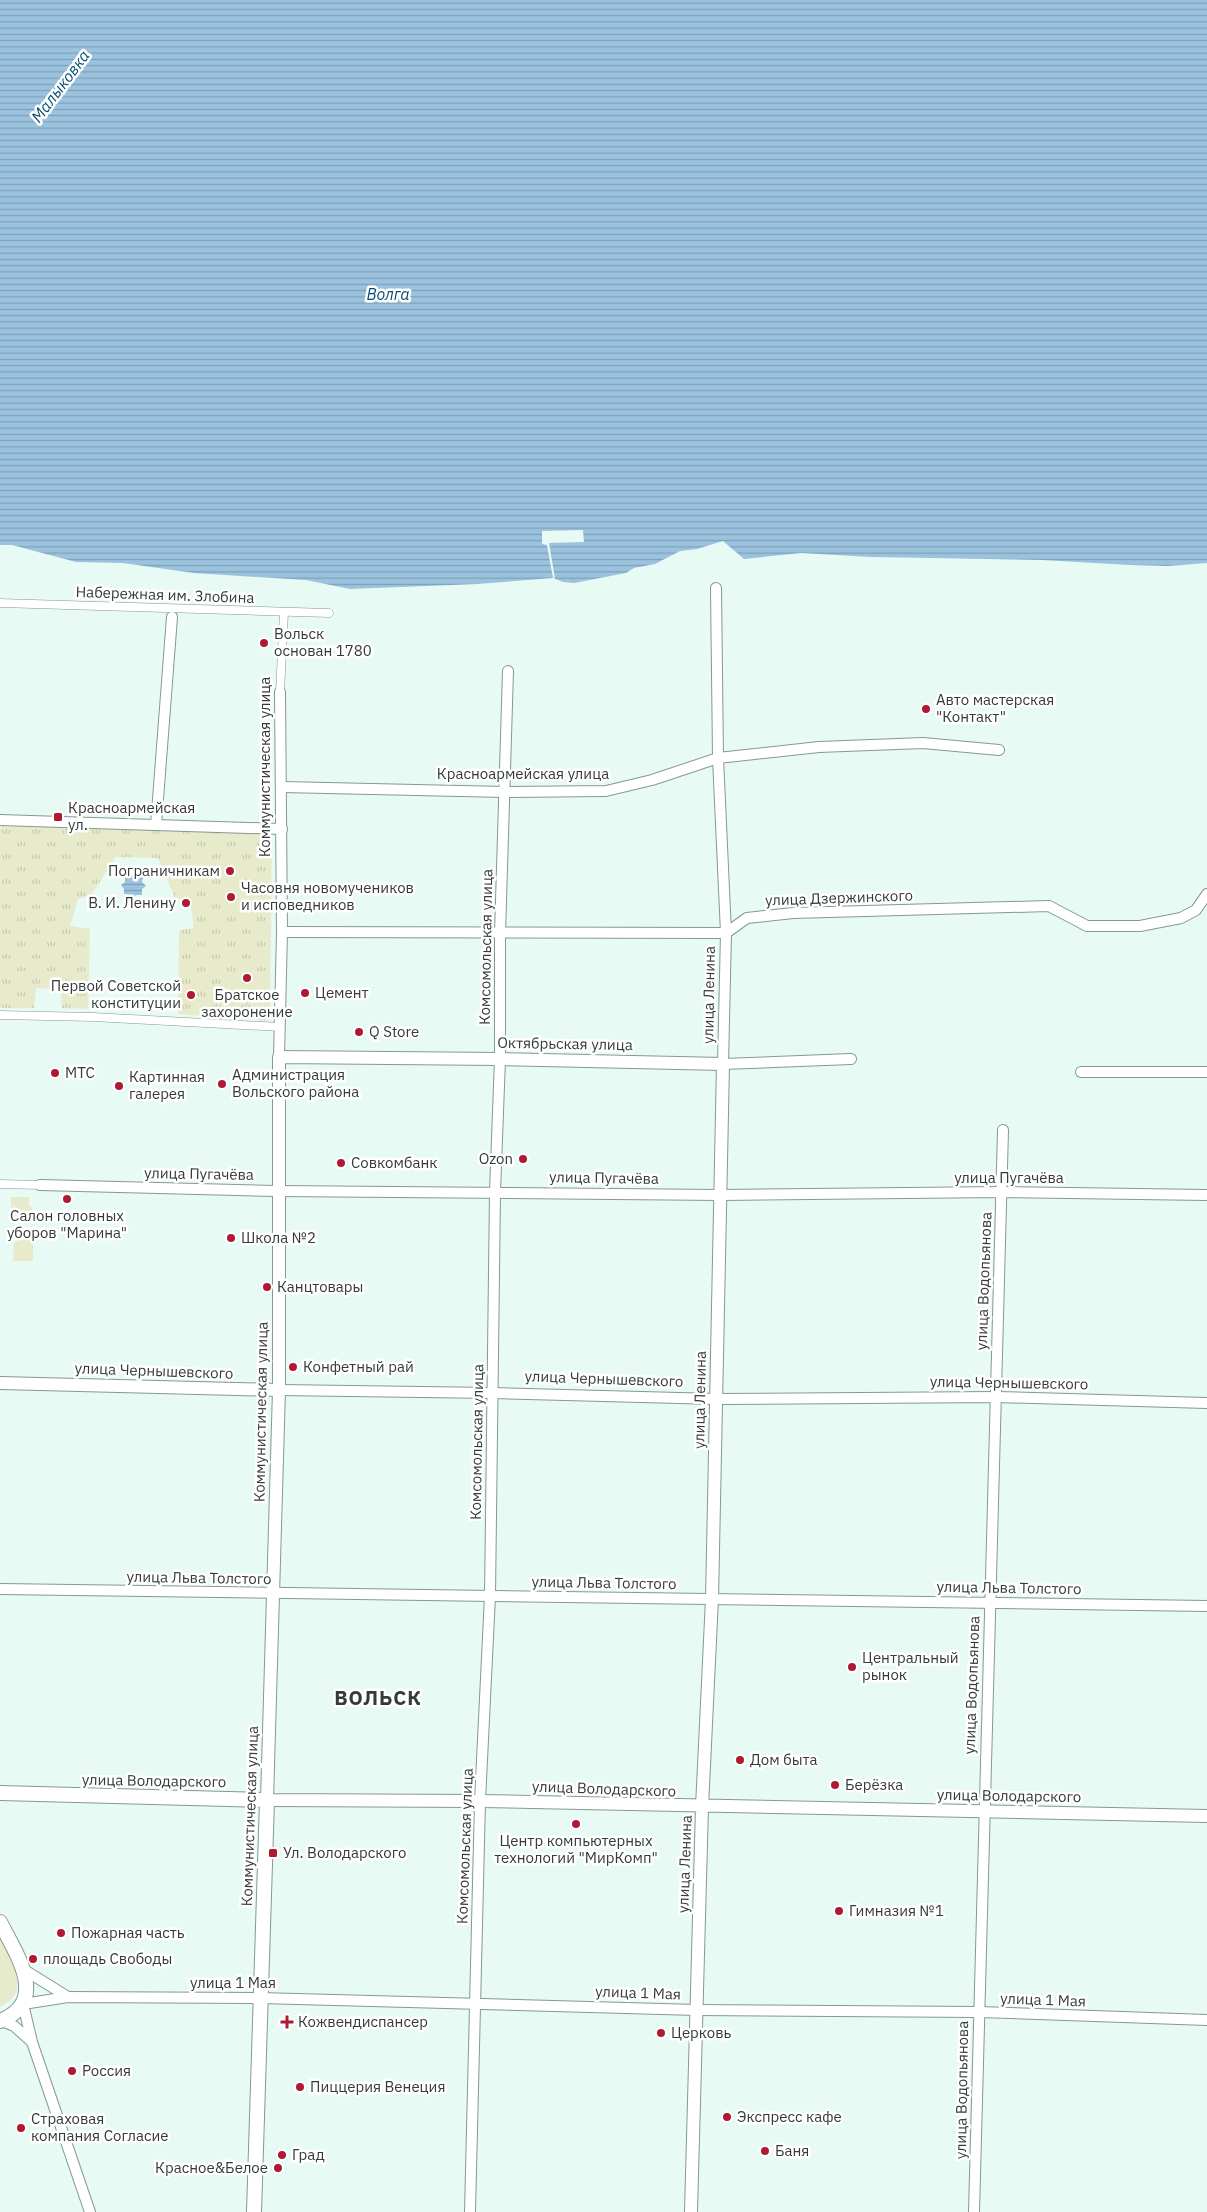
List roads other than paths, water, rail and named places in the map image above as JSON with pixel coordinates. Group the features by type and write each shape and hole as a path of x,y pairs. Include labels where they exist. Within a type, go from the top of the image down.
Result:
{"main road":[{"name":"улица Володарского","path":"0,1793 268,1800"},
{"name":"Коммунистическая улица","path":"254,2212 268,1800"},
{"path":"0,1922 23,1969 26,1982 26,1995 23,2004 13,2014 1,2021"}],"street":[{"name":"улица Ленина","path":"691,2212 702,1807 712,1599 726,933 718,758 716,588"},
{"name":"Набережная им. Злобина","path":"0,603 329,613"},
{"name":"Коммунистическая улица","path":"268,1800 272,1594 279,1390 277,1191 282,932 280,692 284,612"},
{"path":"156,825 172,617"},
{"name":"Комсомольская улица","path":"470,2212 480,1802 490,1596 495,1192 500,1059 500,934 508,671"},
{"name":"Красноармейская улица","path":"282,787 505,792 606,791 652,780 718,758 820,747 923,743 998,750"},
{"path":"0,820 282,829"},
{"name":"улица Дзержинского","path":"726,933 748,918 793,913 1049,906 1087,926 1140,926 1181,918 1196,910 1207,894"},
{"path":"282,932 500,934 726,933"},
{"path":"0,1015 280,1027"},
{"name":"Октябрьская улица","path":"279,1057 723,1064 851,1060"},
{"path":"1081,1072 1207,1072"},
{"name":"улица Водопьянова","path":"974,2212 1003,1130"},
{"name":"улица Пугачёва","path":"0,1184 277,1191 721,1195 1002,1192 1207,1195"},
{"name":"улица Чернышевского","path":"0,1383 717,1399 996,1398 1207,1403"},
{"name":"улица Льва Толстого","path":"0,1589 1207,1606"},
{"name":"улица Володарского","path":"268,1800 480,1802 1207,1816"},
{"path":"23,1969 68,1997"},
{"name":"улица 1 Мая","path":"23,2004 68,1997 260,1998 475,2002 697,2010 978,2012 1207,2020"},
{"path":"23,2004 32,2042 90,2212"},
{"path":"1,2021 14,2026 32,2042"}],"water":[{"name":"Волга","path":"0,0 1207,0 1207,563 1168,566 1042,560 871,557 801,553 744,559 723,541 697,549 680,551 655,564 634,568 626,573 574,583 563,582 553,578 477,584 350,589 306,580 194,573 123,563 76,562 12,545 0,545"},
{"path":"134,873 137,877 143,877 142,882 146,886 142,889 142,895 136,895 133,898 124,894 124,889 121,885 125,882 125,876 130,876"}],"place":[{"name":"Вольск основан 1780","path":"264,643"},
{"name":"Авто мастерская \"Контакт\"","path":"926,709"},
{"name":"Красноармейская ул.","path":"58,817"},
{"name":"Пограничникам","path":"230,871"},
{"name":"Часовня новомучеников и исповедников","path":"231,897"},
{"name":"В. И. Ленину","path":"186,903"},
{"name":"Братское захоронение","path":"247,978"},
{"name":"Цемент","path":"305,993"},
{"name":"Первой Советской конституции","path":"191,995"},
{"name":"Q Store","path":"359,1032"},
{"name":"МТС","path":"55,1073"},
{"name":"Администрация Вольского района","path":"222,1084"},
{"name":"Картинная галерея","path":"119,1086"},
{"name":"Ozon","path":"523,1159"},
{"name":"Совкомбанк","path":"341,1163"},
{"name":"Салон головных уборов \"Марина\"","path":"67,1199"},
{"name":"Школа №2","path":"231,1238"},
{"name":"Канцтовары","path":"267,1287"},
{"name":"Конфетный рай","path":"293,1367"},
{"name":"Центральный рынок","path":"852,1667"},
{"name":"Дом быта","path":"740,1760"},
{"name":"Берёзка","path":"835,1785"},
{"name":"Центр компьютерных технологий \"МирКомп\"","path":"576,1824"},
{"name":"Ул. Володарского","path":"273,1853"},
{"name":"Гимназия №1","path":"839,1911"},
{"name":"Пожарная часть","path":"61,1933"},
{"name":"площадь Свободы","path":"33,1959"},
{"name":"Кожвендиспансер","path":"287,2022"},
{"name":"Церковь","path":"661,2033"},
{"name":"Россия","path":"72,2071"},
{"name":"Пиццерия Венеция","path":"300,2087"},
{"name":"Экспресс кафе","path":"727,2117"},
{"name":"Страховая компания Согласие","path":"21,2128"},
{"name":"Баня","path":"765,2151"},
{"name":"Град","path":"282,2155"},
{"name":"Красное&Белое","path":"278,2168"}],"district":[{"name":"ВОЛЬСК","path":"378,1698"}],"water label":[{"name":"Малыковка","path":"60,86"}]}
